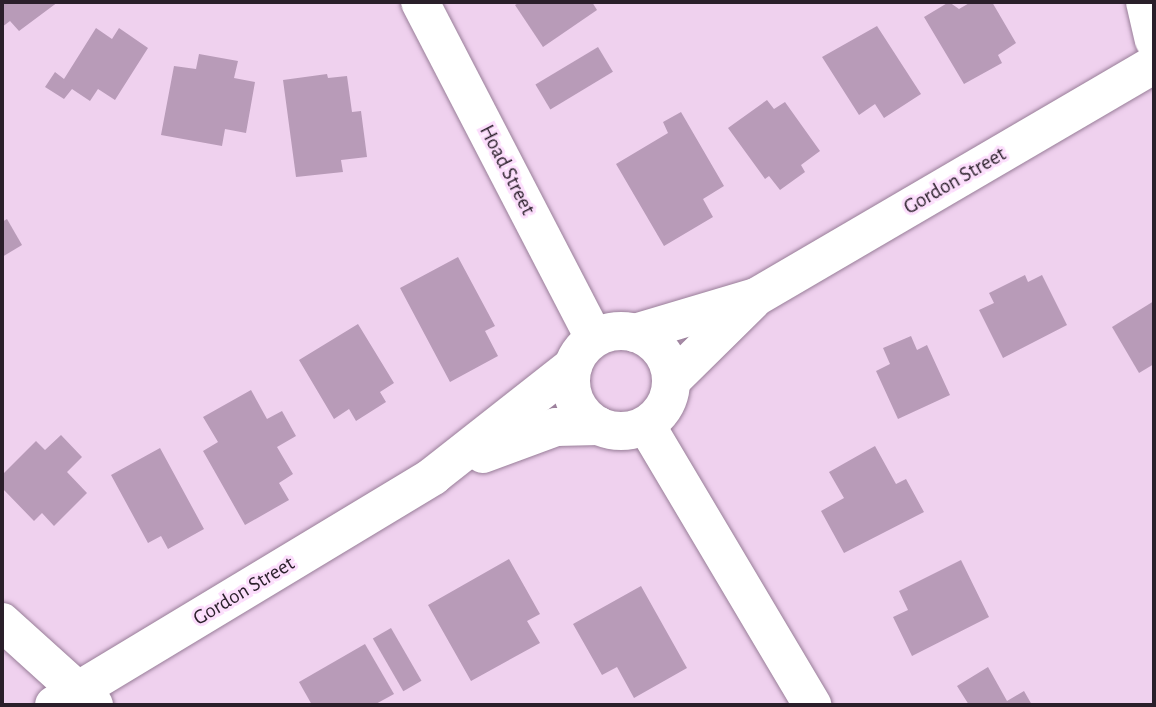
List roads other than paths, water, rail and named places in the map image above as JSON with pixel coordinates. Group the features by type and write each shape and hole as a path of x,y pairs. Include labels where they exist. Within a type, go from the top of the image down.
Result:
{"street":[{"name":"Hoad Street","path":"419,2 583,352"},
{"path":"1145,2 1154,40"},
{"name":"Gordon Street","path":"635,333 756,297 1154,64"},
{"name":"Gordon Street","path":"671,382 756,297"},
{"path":"613,331 635,333 661,351 671,382 661,411 646,425 618,431 599,426 578,407 571,380 583,352 613,331"},
{"name":"Gordon Street","path":"75,700 433,475 583,352"},
{"path":"646,425 811,705"},
{"name":"Gordon Street","path":"433,475 517,439 556,428 599,426"},
{"path":"2,622 75,700"}]}
